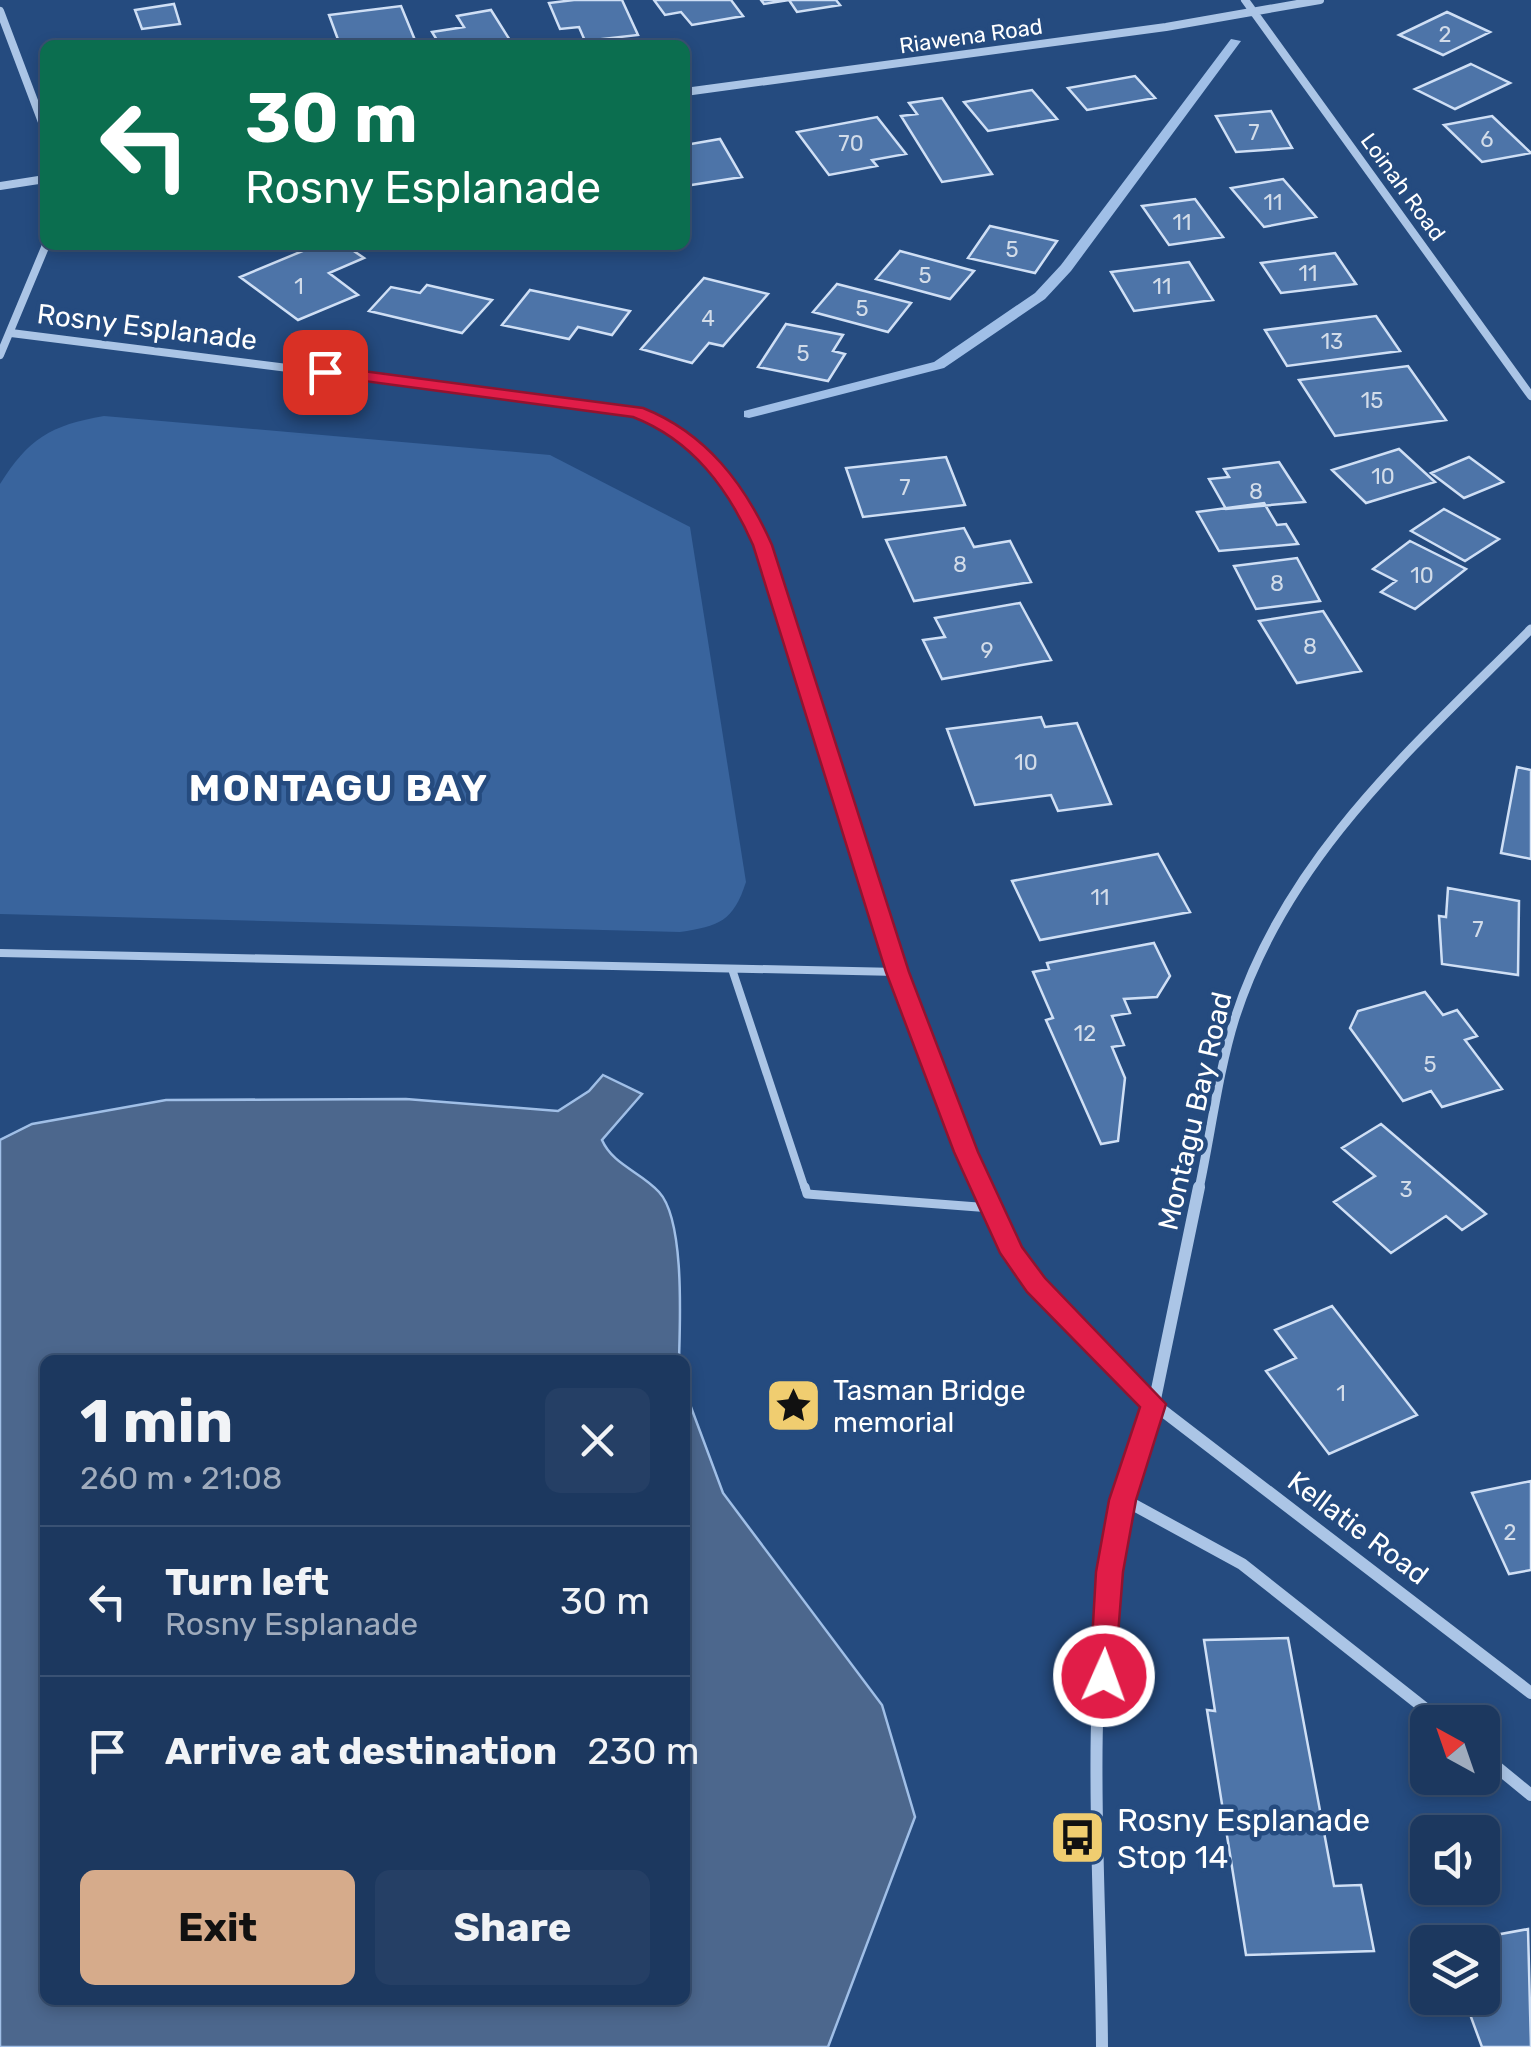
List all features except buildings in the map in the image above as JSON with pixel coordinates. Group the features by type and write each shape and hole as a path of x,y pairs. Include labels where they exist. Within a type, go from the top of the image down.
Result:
{"street":[{"name":"Loinah Road","path":"1245,0 1531,396"},
{"name":"Riawena Road","path":"690,91 1320,0"},
{"path":"0,11 40,117"},
{"path":"0,186 40,181"},
{"path":"0,355 44,250"},
{"name":"Rosny Esplanade","path":"10,334 600,405 636,412 688,439 730,482 762,545 898,972 954,1125 991,1208 1013,1253 1036,1285 1154,1404"},
{"name":"Montagu Bay Road","path":"1154,1404 1234,1020 1256,959 1284,904 1321,849 1365,797 1531,629"},
{"path":"1102,2047 1104,1640 1122,1500 1154,1404"},
{"name":"Kellatie Road","path":"1154,1404 1531,1692"},
{"path":"1122,1500 1242,1564 1420,1705"},
{"path":"1500,1770 1531,1795"}],"lane":[{"path":"0,953 898,972"},
{"path":"732,968 807,1194 991,1208"}],"shaded area":[{"path":"104,416 550,455 690,527 746,882 730,914 715,924 680,932 0,914 0,484 31,445 43,437 69,424"},
{"path":"603,1075 642,1094 602,1140 613,1156 659,1192 667,1206 677,1247 679,1355 40,1355 40,2005 690,2005 690,1404 723,1493 882,1705 915,1817 828,2047 0,2047 0,1140 32,1124 166,1100 406,1099 558,1111 589,1091"}],"waterway":[{"path":"749,414 939,365 1040,296 1066,268 1235,41"}],"place":[{"name":"Tasman Bridge memorial","path":"794,1406"},
{"name":"Rosny Esplanade Stop 14","path":"1078,1838"}],"district":[{"name":"MONTAGU BAY","path":"339,788"}],"route":[{"path":"325,372 636,412 667,424 709,456 745,506 762,545 898,972 966,1152 1013,1253 1036,1285 1154,1404 1122,1500 1110,1572 1104,1676"}]}
